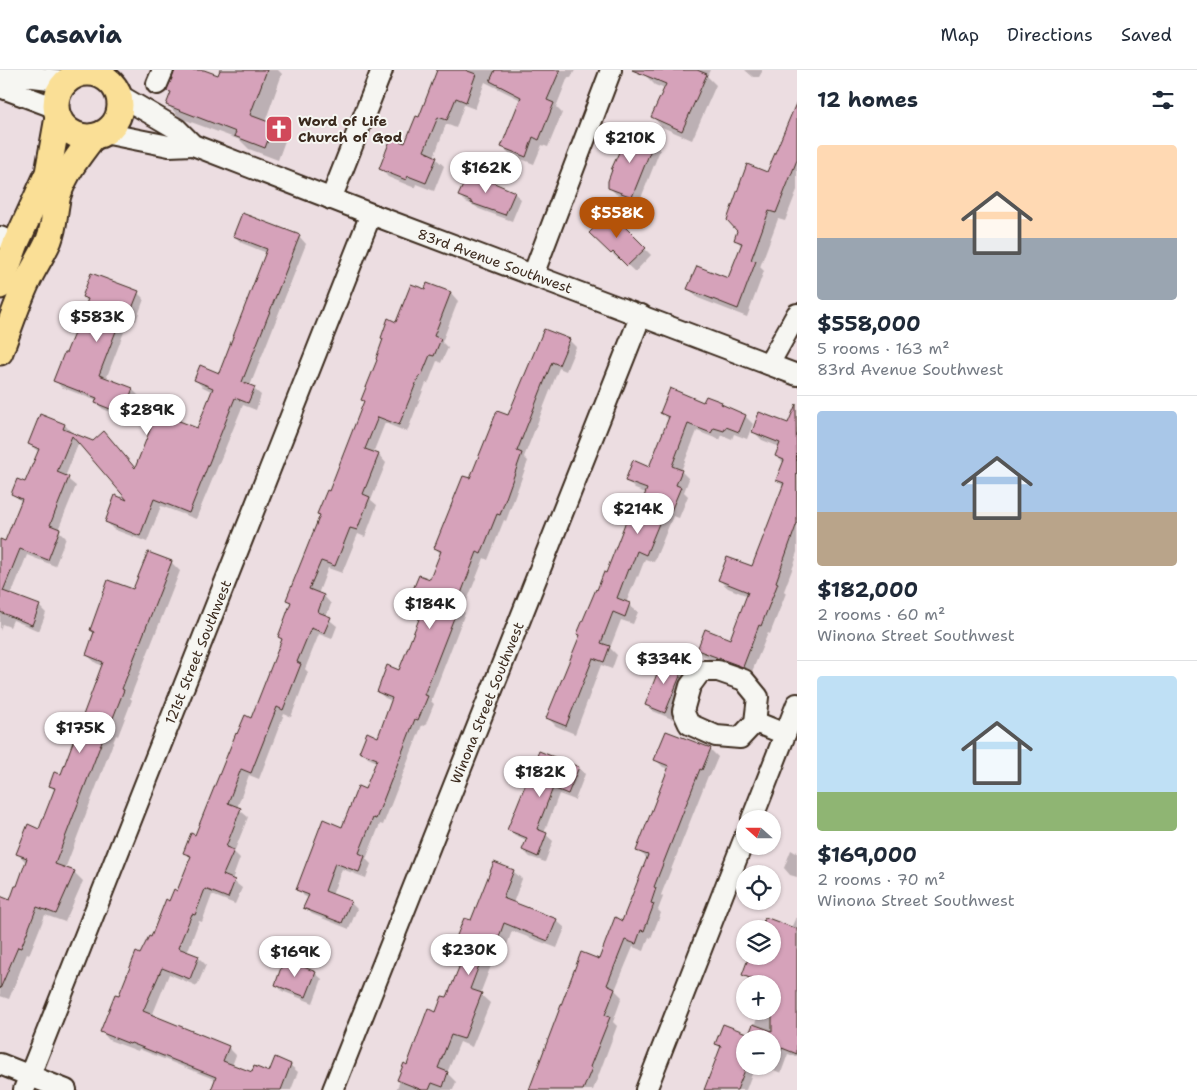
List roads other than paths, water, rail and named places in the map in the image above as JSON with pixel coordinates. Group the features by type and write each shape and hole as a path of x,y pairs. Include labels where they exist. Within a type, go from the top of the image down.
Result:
{"main road":[{"path":"0,286 8,240 48,172 57,112 56,98 60,89 73,75 85,72 96,73 106,77 117,83 121,106 118,117 113,126 99,135 74,162 64,181 58,196 50,238 28,280 0,352"},
{"path":"57,112 69,131 76,135 99,135"}],"street":[{"path":"331,199 382,70"},
{"path":"533,275 611,70"},
{"path":"0,73 73,75"},
{"name":"83rd Avenue Southwest","path":"117,83 177,129 193,145 797,375"},
{"path":"0,87 57,112"},
{"name":"83rd Avenue Southwest","path":"99,135 169,146 193,145"},
{"name":"121st Street Southwest","path":"27,1083 371,214"},
{"path":"769,364 797,314"},
{"name":"Winona Street Southwest","path":"333,1090 641,315"},
{"path":"755,810 797,704"},
{"path":"754,722 785,734"},
{"path":"646,1090 738,855"},
{"path":"0,1064 27,1083 66,1090"}],"place":[{"name":"Word of Life Church of God","path":"279,129"}]}
